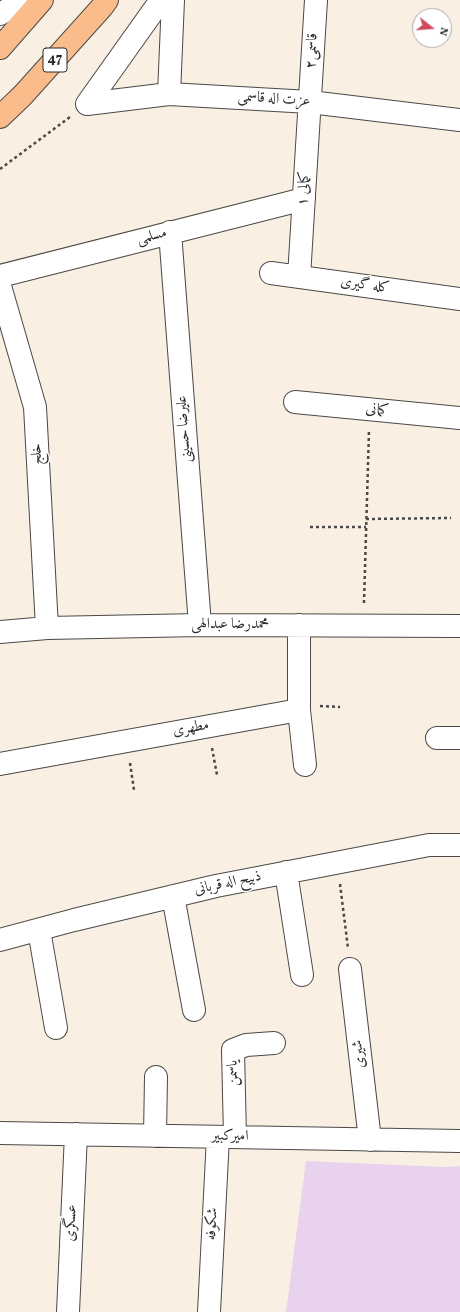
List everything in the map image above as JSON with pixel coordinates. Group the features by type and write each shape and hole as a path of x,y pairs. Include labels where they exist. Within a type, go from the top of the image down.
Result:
{"highway":[{"path":"0,48 42,0"},
{"name":"47","path":"0,117 24,95 107,0"}],"street":[{"path":"0,14 24,0"},
{"path":"87,104 161,0"},
{"path":"169,94 173,0"},
{"name":"قاسمی۲","path":"310,102 316,0"},
{"name":"عزت اله قاسمی","path":"87,104 169,94 310,102 460,120"},
{"name":"کمالی ۱","path":"299,277 310,102"},
{"name":"مسلمی","path":"0,276 304,199"},
{"name":"علیرضا حسینی","path":"170,232 200,625"},
{"name":"کله گیری","path":"271,273 460,299"},
{"name":"خلج","path":"0,286 36,407 47,628"},
{"name":"کمانی","path":"295,402 460,418"},
{"name":"محمدرضا عبدالهی","path":"0,632 47,628 200,625 460,626"},
{"path":"299,625 299,710 305,765"},
{"name":"مطهری","path":"0,764 299,710"},
{"path":"437,738 460,738"},
{"name":"ذبیح اله قربانی","path":"0,940 216,886 429,844 460,845"},
{"path":"286,872 302,975"},
{"path":"173,896 194,1010"},
{"path":"39,930 56,1028"},
{"name":"شیری","path":"350,969 370,1140"},
{"name":"یاسمن","path":"226,1137 233,1050 246,1045 274,1043"},
{"path":"155,1136 156,1077"},
{"name":"امیرکبیر","path":"0,1133 460,1141"},
{"name":"عسگری","path":"68,1312 76,1134"},
{"name":"شکوفه","path":"209,1312 226,1137"}],"path":[{"path":"0,169 87,104"},
{"path":"363,626 370,410"},
{"path":"366,519 451,518"},
{"path":"310,527 366,527"},
{"path":"208,726 217,775"},
{"path":"127,741 134,790"},
{"path":"338,862 350,969"}],"shaded area":[{"path":"306,1161 445,1167 460,1166 460,1312 286,1312"}]}
